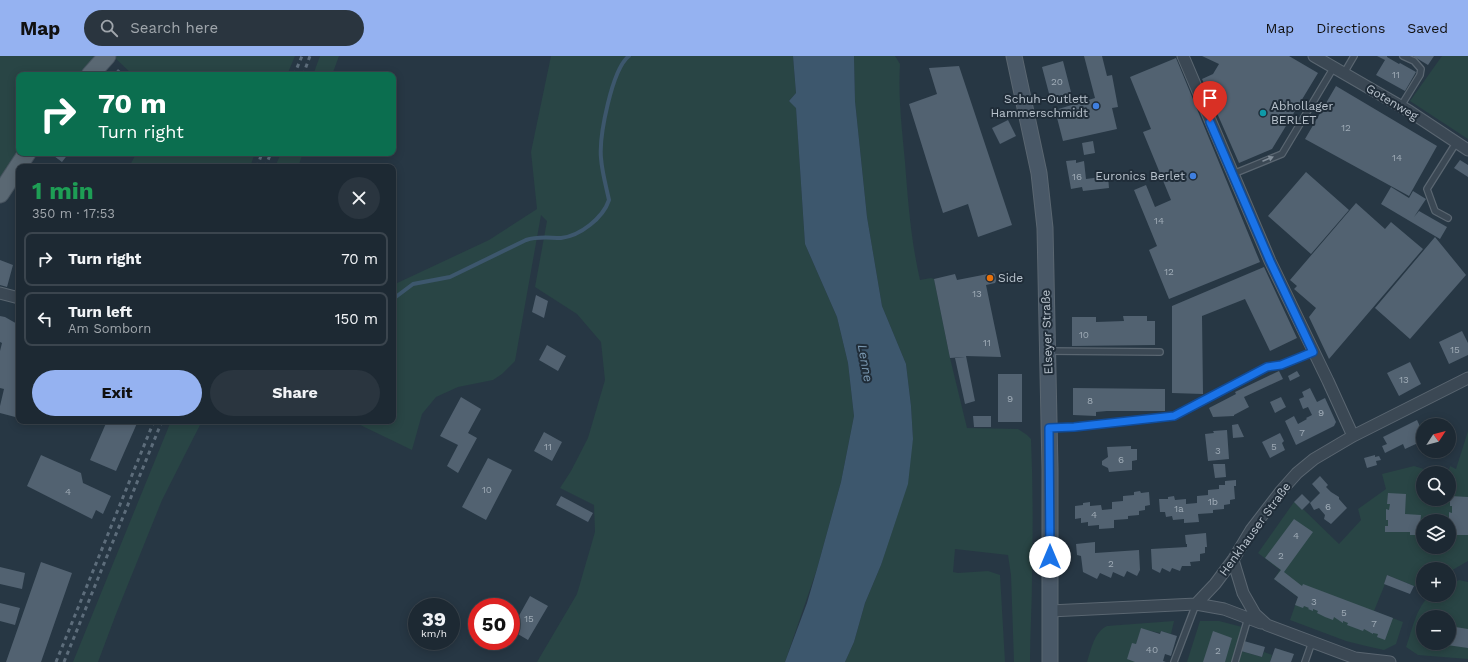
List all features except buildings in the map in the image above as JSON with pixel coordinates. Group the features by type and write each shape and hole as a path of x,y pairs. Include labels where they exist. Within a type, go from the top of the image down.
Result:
{"main road":[{"path":"93,72 107,56"},
{"name":"Elseyer Straße","path":"1014,56 1040,173 1045,228 1049,428 1050,662"},
{"path":"0,194 16,170"}],"street":[{"path":"1183,56 1270,261 1353,436"},
{"name":"Gotenweg","path":"1316,57 1401,106 1468,150"},
{"path":"0,293 16,297"},
{"name":"Henkhauser Straße","path":"1196,604 1215,584 1233,560 1252,530 1281,491 1297,473 1314,459 1353,436 1468,378"},
{"path":"1233,560 1243,593 1255,614 1267,625"},
{"path":"1050,611 1196,604 1224,609 1355,658 1390,662"}],"lane":[{"path":"1344,73 1354,56"},
{"path":"1401,106 1420,75 1421,69 1414,61 1403,56"},
{"path":"1232,174 1282,154 1334,67"},
{"path":"1448,218 1435,211 1427,189 1456,143"},
{"path":"1047,351 1160,352"},
{"path":"1049,428 1074,427 1174,416 1267,367 1281,365 1313,352"},
{"path":"1174,662 1196,604"},
{"path":"1235,662 1248,618"},
{"path":"1305,662 1312,642"}],"green space":[{"path":"0,56 96,56 81,72 16,72 16,156 0,178"},
{"path":"113,56 295,56 288,72 130,72"},
{"path":"320,56 339,56 333,72 314,72"},
{"path":"551,56 793,56 796,93 789,101 796,107 805,244 837,317 848,363 854,416 841,482 817,569 785,662 537,662 577,594 595,532 594,505 560,488 571,471 588,438 605,380 601,342 577,314 535,287 547,221 541,215 515,361 502,374 493,380 458,387 436,397 422,414 412,450 358,424 396,424 396,284 489,240 537,209 531,152"},
{"path":"854,56 895,56 900,64 902,125 914,251 920,280 931,278 934,279 950,358 967,428 1018,429 1031,439 1033,525 1030,662 1014,662 1011,575 1008,555 955,549 953,572 988,571 1000,575 1005,662 845,662 854,642 865,603 881,565 913,439 906,364 882,306 867,217 855,101"},
{"path":"1442,56 1468,56 1468,139 1410,101"},
{"path":"135,156 254,156 251,164 131,164"},
{"path":"280,156 302,156 299,164 276,164"},
{"path":"170,424 200,424 162,500 98,662 73,662"},
{"path":"1468,431 1468,561 1456,568 1456,562 1416,562 1416,586 1387,575 1374,611 1403,622 1396,644 1384,650 1346,641 1290,620 1298,597 1274,579 1280,570 1258,553 1294,502 1339,544 1361,520 1358,509 1386,489 1382,474 1416,467 1416,506 1456,506 1456,469"},
{"path":"1459,580 1468,582 1468,659 1418,655 1406,647 1416,618 1416,650 1456,650 1456,610 1419,610 1425,602 1456,602 1456,582"},
{"path":"1174,621 1171,634 1161,631 1160,633 1141,629 1136,644 1143,662 1087,662 1096,637 1099,632 1107,626"},
{"path":"1200,621 1219,621 1242,627 1233,662 1187,662"},
{"path":"1241,651 1262,657 1264,652 1272,655 1270,662 1238,662"}],"water":[{"name":"Lenne","path":"793,56 854,56 855,101 867,217 882,306 906,364 911,406 913,439 908,484 881,565 865,603 854,642 845,662 785,662 807,603 817,569 841,482 854,416 848,363 837,317 805,244 796,108 789,101 796,93"}],"waterway":[{"path":"396,297 413,284 450,277 526,240 539,238 561,238 576,234 590,225 602,213 609,200 601,158 604,119 617,74 629,56"}],"railway":[{"path":"295,72 302,56"},
{"path":"304,72 310,56"},
{"path":"258,164 261,156"},
{"path":"266,164 270,156"},
{"path":"56,662 153,424"},
{"path":"64,662 161,424"}],"place":[{"name":"Schuh-Outlett Hammerschmidt","path":"1096,106"},
{"name":"Abhollager BERLET","path":"1263,113"},
{"name":"Euronics Berlet","path":"1193,176"},
{"name":"Side","path":"990,278"}],"route":[{"path":"1050,557 1049,428 1074,427 1174,416 1267,367 1281,365 1313,352 1270,261 1210,122"}]}
